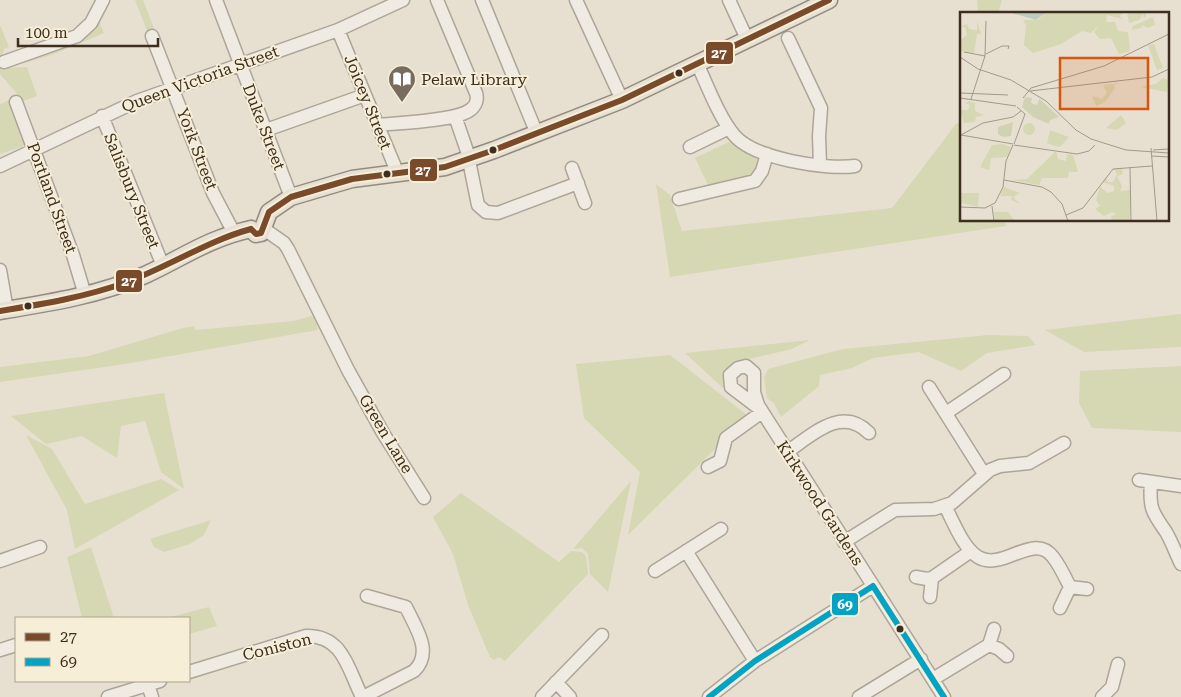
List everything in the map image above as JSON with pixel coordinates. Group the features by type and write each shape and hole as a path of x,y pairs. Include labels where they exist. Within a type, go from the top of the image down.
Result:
{"main road":[{"path":"4,310 85,295 122,284 163,266 207,242 259,227 269,212 291,197 352,179 445,167 537,134 622,100 829,0"}],"street":[{"path":"7,58 84,31 104,0"},
{"name":"Duke Street","path":"216,0 291,197"},
{"name":"Queen Victoria Street","path":"0,166 102,116 173,88 338,30 403,0"},
{"path":"378,125 455,116 471,110 477,97 437,0"},
{"path":"482,0 537,134"},
{"path":"576,0 622,100"},
{"path":"729,0 747,39"},
{"name":"Joicey Street","path":"338,30 398,174"},
{"name":"York Street","path":"152,36 213,193 234,233"},
{"path":"788,38 821,108 819,136 820,165"},
{"path":"697,63 729,128 741,141 766,154 841,168 855,166"},
{"path":"266,130 365,95"},
{"name":"Portland Street","path":"16,102 74,255 85,295"},
{"name":"Salisbury Street","path":"102,116 163,266"},
{"path":"455,116 468,159 478,204 486,212 492,214 578,183"},
{"path":"690,147 729,128"},
{"path":"679,199 755,181 762,171 766,154"},
{"path":"572,168 586,204"},
{"name":"Green Lane","path":"259,227 284,243 288,249 348,370 383,433 424,498"},
{"path":"0,270 4,310"},
{"path":"946,413 1004,374"},
{"path":"929,387 984,474"},
{"name":"Kirkwood Gardens","path":"708,468 720,461 724,442 729,435 761,411 944,697"},
{"path":"787,452 831,423 840,421 855,422 869,433"},
{"path":"844,542 895,510 934,509 945,506 959,499 984,474 1000,466 1029,463 1064,444"},
{"path":"1181,486 1145,481 1156,521 1167,533 1181,564"},
{"path":"945,506 971,551 977,557 995,562 1027,549 1043,549 1052,555 1070,587"},
{"path":"655,571 720,529"},
{"path":"0,561 40,547"},
{"path":"686,551 755,661"},
{"path":"916,577 932,578 971,551"},
{"path":"930,596 932,578"},
{"path":"709,697 755,661 873,586"},
{"path":"1070,587 1087,589"},
{"path":"1060,608 1070,587"},
{"path":"363,697 414,671 420,665 424,651 423,643 406,607 367,596"},
{"path":"933,679 989,645 994,629"},
{"path":"542,697 602,635"},
{"name":"Coniston","path":"190,672 306,636 325,637 338,648 363,697"},
{"path":"0,650 15,645"},
{"path":"989,645 999,649 1006,656"},
{"path":"859,697 921,659"},
{"path":"1102,697 1112,687 1118,664"},
{"path":"556,682 570,697"},
{"path":"108,697 153,687"}],"green space":[{"path":"135,0 143,0 155,31 148,33"},
{"path":"977,0 1002,0 999,12 978,12"},
{"path":"98,19 104,33 45,57 14,63"},
{"path":"0,25 9,47 4,49 1,59 11,68 27,67 37,96 23,101 0,74"},
{"path":"10,100 26,145 0,154 0,104"},
{"path":"960,122 960,221 1005,221 1006,226 670,277 656,184 670,195 682,231 892,208 956,124"},
{"path":"731,141 756,157 758,164 753,177 709,187 695,158"},
{"path":"1181,314 1181,347 1084,352 1045,330"},
{"path":"315,315 318,330 125,364 0,382 0,367 89,356 183,328 194,326 195,330 294,321"},
{"path":"988,335 1028,336 1036,345 987,353 961,371 919,352 873,358 852,368 820,375 819,386 781,417 774,403 767,398 764,377 768,369 843,349"},
{"path":"810,340 792,349 736,362 724,373 725,390 685,353"},
{"path":"670,355 747,415 724,432 715,449 628,535 640,472 584,418 576,364"},
{"path":"1181,366 1181,432 1092,428 1079,403 1080,371"},
{"path":"164,393 184,489 161,472 145,421 121,426 117,458 82,436 46,444 11,416"},
{"path":"26,435 52,449 85,504 161,479 179,490 75,549 67,510"},
{"path":"631,481 608,592 590,574 588,554 582,548 573,549"},
{"path":"461,493 559,562 571,551 582,552 586,556 588,574 505,661 499,657 494,660 490,657 468,605 453,554 433,517"},
{"path":"211,520 204,535 190,544 164,552 154,547 150,539"},
{"path":"91,547 114,617 82,617 67,557"},
{"path":"209,607 217,626 190,634 190,617 170,617"}],"transit line":[{"name":"27","path":"251,229 256,234 261,233 269,212 291,197 352,179 445,167 622,100 829,0"},
{"name":"27","path":"0,311 32,306 112,287 143,276 219,240 251,229"},
{"name":"69","path":"709,697 755,661 873,586 944,697"}],"place":[{"name":"Pelaw Library","path":"402,103"}]}
